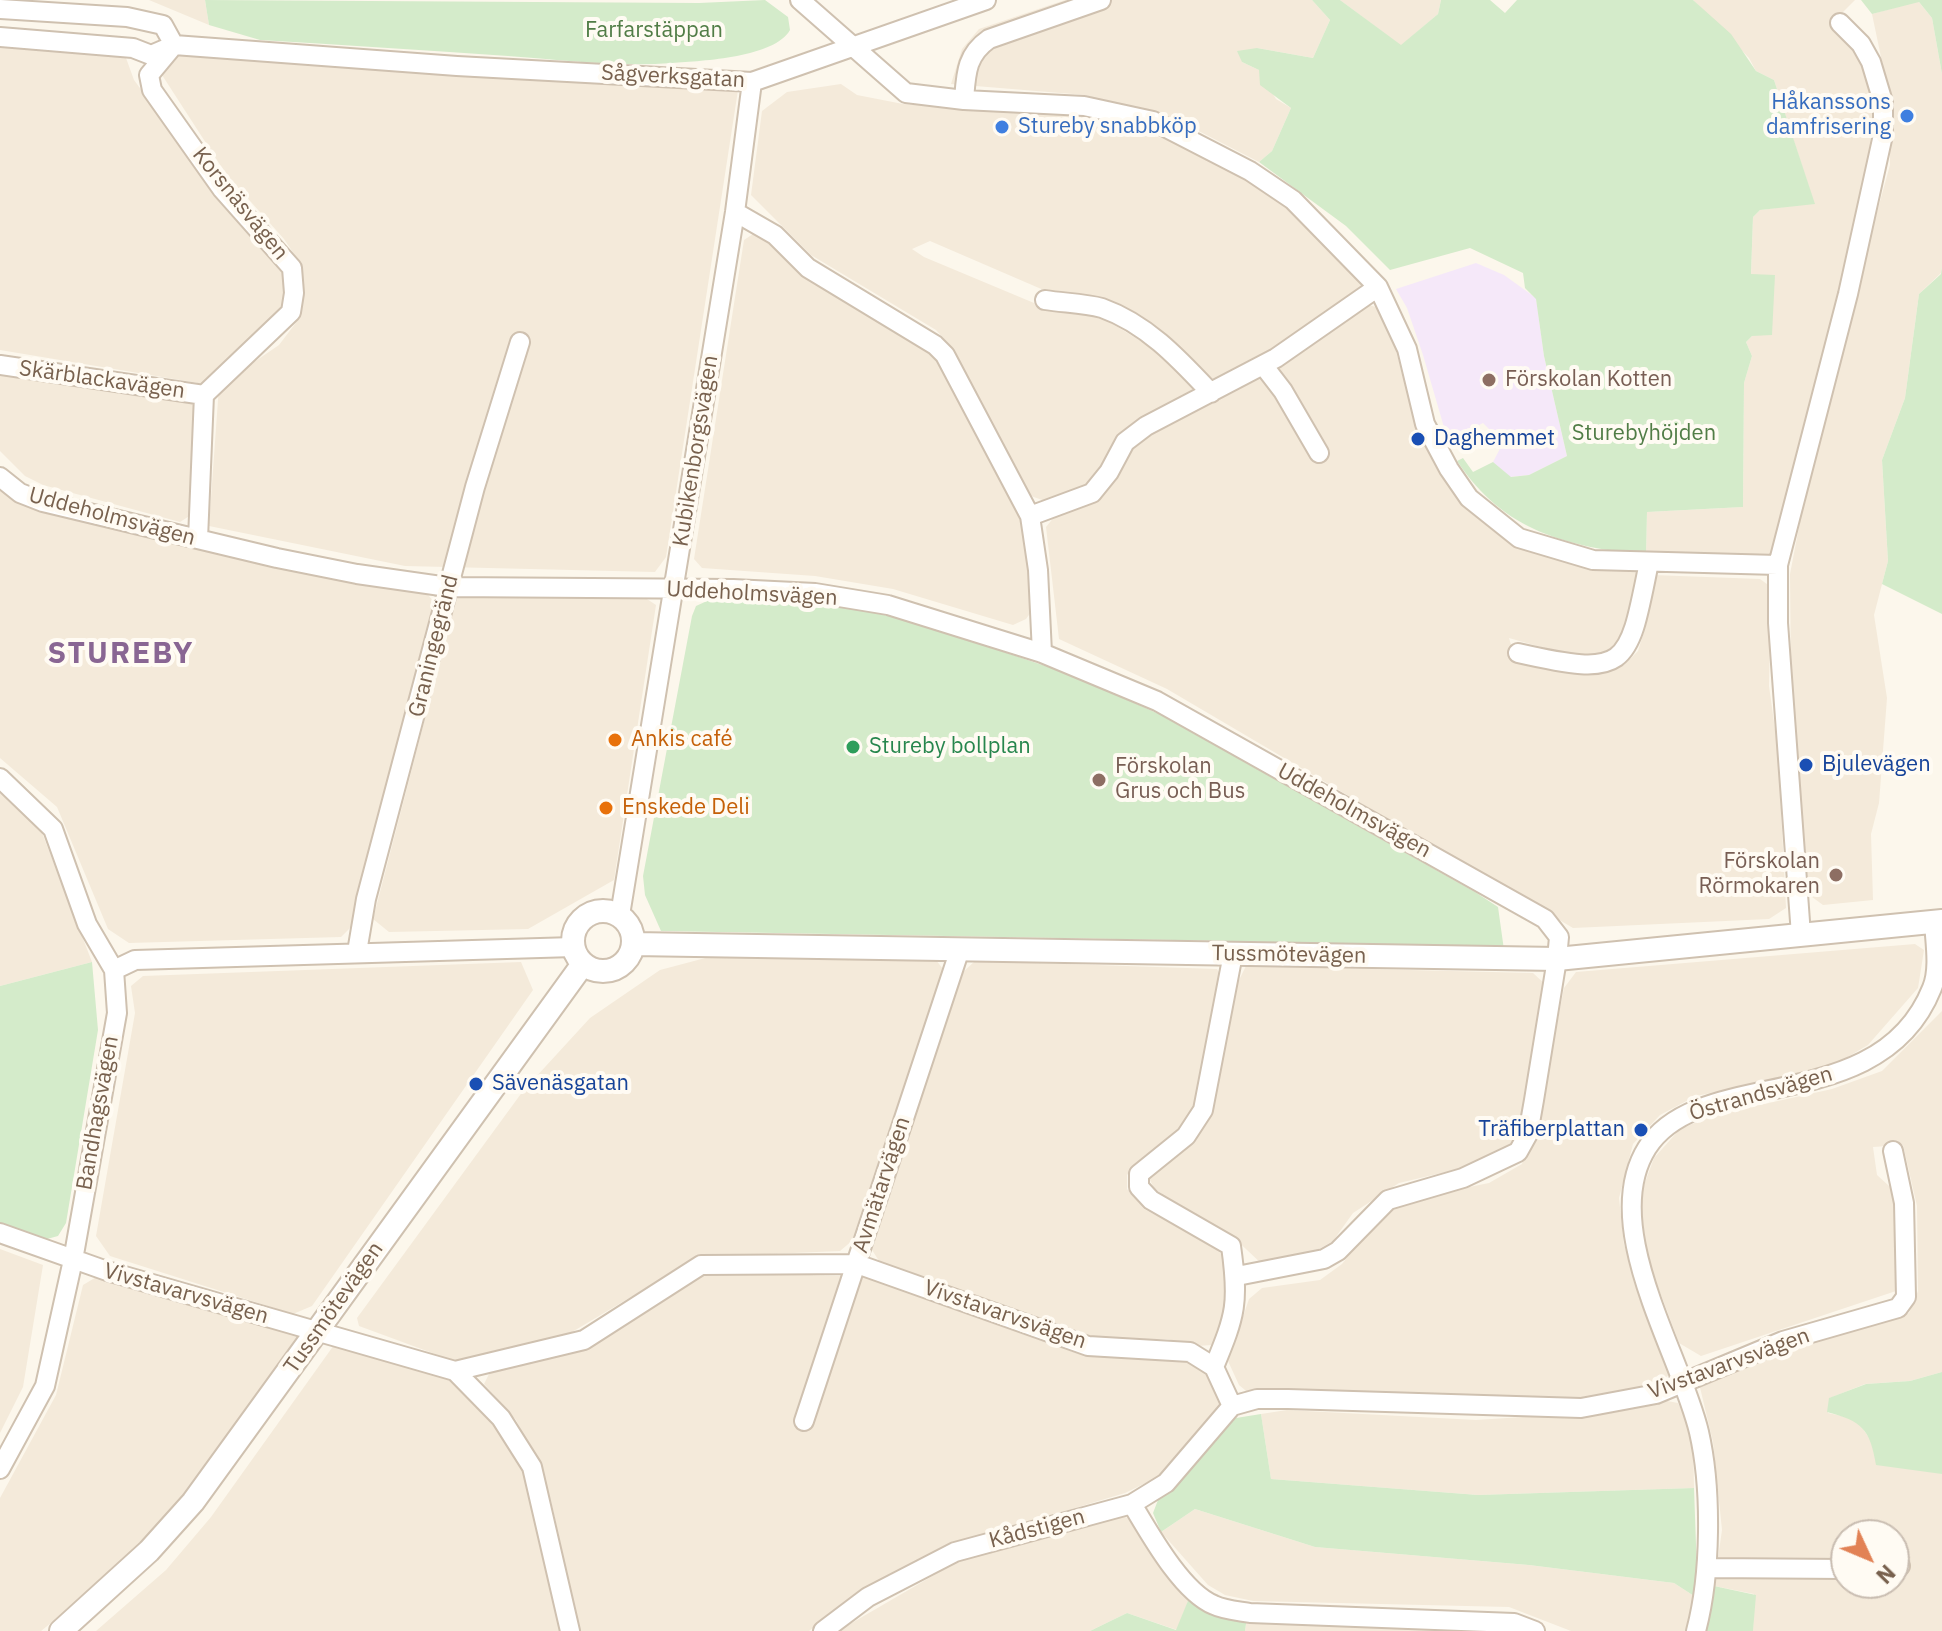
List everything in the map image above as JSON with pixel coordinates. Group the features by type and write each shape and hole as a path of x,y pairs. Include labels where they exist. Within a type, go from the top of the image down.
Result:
{"street":[{"path":"800,0 906,93 964,100 1084,106 1153,121 1182,133 1293,200 1378,287 1407,349 1425,424 1469,498 1519,538 1593,560 1778,565"},
{"name":"Sågverksgatan","path":"0,37 133,48 151,55 174,45 443,65 752,82 961,4 986,0"},
{"path":"964,100 967,69 974,49 989,39 1101,0"},
{"path":"0,9 127,17 163,25 174,45"},
{"path":"1801,935 1795,816 1778,623 1778,565 1848,294 1883,135 1883,102 1871,62 1861,44 1840,23"},
{"name":"Korsnäsvägen","path":"174,45 149,75 152,90 222,189 292,268 294,293 291,312 204,395"},
{"name":"Kubikenborgsvägen","path":"620,915 735,212 752,82"},
{"path":"735,212 775,235 808,268 935,345 945,355 1030,516 1038,570 1042,653"},
{"path":"1030,516 1092,493 1109,472 1125,442 1146,426 1263,365 1378,287"},
{"path":"1045,300 1101,308 1149,333 1173,352 1211,393"},
{"name":"Graningegränd","path":"357,952 366,899 448,587 504,385 520,342"},
{"name":"Skärblackavägen","path":"0,365 204,395"},
{"path":"1263,365 1283,391 1319,453"},
{"path":"198,539 204,395"},
{"name":"Uddeholmsvägen","path":"0,477 20,493 43,502 357,574 448,587 733,589 829,595 888,605 1042,653 1157,701 1545,919 1559,937 1557,959"},
{"path":"1518,653 1592,667 1611,662 1627,647 1636,625 1649,562"},
{"name":"Bandhagsvägen","path":"0,778 53,829 87,924 114,970 117,1013 73,1260 45,1386 0,1469"},
{"path":"114,970 135,960 357,952 578,956 599,971 611,970 624,963 634,944 633,932 620,915 598,910 576,927 578,956"},
{"name":"Tussmötevägen","path":"634,944 1557,959 1938,922"},
{"name":"Östrandsvägen","path":"1696,1631 1708,1568 1699,1433 1633,1242 1631,1197 1646,1149 1672,1120 1702,1108 1823,1079 1874,1057 1904,1030 1938,988 1938,922"},
{"name":"Avmätarvägen","path":"804,1421 960,949"},
{"path":"1232,1406 1214,1367 1235,1318 1237,1276 1231,1246 1151,1200 1139,1187 1139,1174 1186,1136 1203,1110 1233,954"},
{"name":"Tussmötevägen","path":"61,1631 121,1579 193,1502 317,1332 578,956"},
{"path":"1237,1276 1324,1259 1338,1251 1388,1200 1463,1178 1518,1152 1528,1134 1557,959"},
{"name":"Vivstavarvsvägen","path":"1232,1406 1257,1399 1288,1399 1581,1408 1656,1394 1783,1341 1898,1308 1906,1297 1904,1203 1893,1151"},
{"name":"Vivstavarvsvägen","path":"0,1233 73,1260 455,1371 584,1340 701,1265 857,1264 1088,1346 1190,1352 1214,1367"},
{"path":"455,1371 501,1418 532,1467 570,1631"},
{"name":"Kådstigen","path":"823,1631 868,1597 955,1552 1132,1504 1166,1483 1232,1406"},
{"path":"1132,1504 1166,1557 1197,1594 1214,1606 1250,1613 1514,1623 1535,1631"},
{"path":"1708,1568 1830,1569"}],"shaded area":[{"path":"149,0 205,0 209,25"},
{"path":"1065,0 1312,0 1330,20 1313,58 1257,48 1242,62 1259,70 1276,99 1291,108 1272,151 1259,162 1183,123 1085,95 951,84 962,49 979,29"},
{"path":"1340,0 1441,0 1438,14 1401,46"},
{"path":"1693,0 1855,0 1830,25 1853,48 1865,69 1875,106 1875,134 1860,208 1771,555 1646,556 1647,512 1743,507 1744,383 1752,356 1746,342 1752,336 1775,276 1751,275 1753,217 1760,210 1814,203 1774,80 1756,71 1749,58"},
{"path":"1918,1 1932,18 1942,74 1942,267 1941,273 1919,294 1905,398 1882,460 1888,561 1874,615 1887,698 1879,803 1871,834 1873,900 1823,905 1808,894 1791,680 1790,574 1819,423 1890,165 1890,100 1872,14"},
{"path":"0,39 122,47 134,80 217,192 283,268 285,311 204,384 0,350"},
{"path":"180,51 738,90 666,557 655,572 405,566 209,526 219,386 279,345 301,316 302,266 284,239 226,174 162,75"},
{"path":"841,84 857,95 903,104 1085,117 1180,143 1242,176 1283,205 1362,279 1361,291 1272,354 1212,383 1178,348 930,241 912,249 924,257 1046,308 1100,316 1168,358 1194,386 1191,395 1102,466 1087,485 1045,501 1031,496 954,350 936,330 811,255 751,195 762,111 787,92"},
{"path":"762,228 941,359 1021,518 1035,574 1034,608 1026,619 1013,625 893,589 815,576 702,568 694,559 744,240"},
{"name":"Förskolan Kotten","path":"1476,263 1504,275 1536,298 1544,356 1567,456 1529,475 1510,477 1493,462 1503,443 1483,423 1448,441 1407,308 1396,289"},
{"path":"1369,305 1379,308 1389,323 1408,397 1421,428 1489,524 1634,567 1637,572 1629,626 1618,644 1606,653 1590,661 1509,638 1515,658 1591,671 1624,665 1638,651 1646,625 1653,575 1760,579 1771,587 1769,686 1778,751 1786,908 1769,919 1573,928 1167,689 1059,639 1046,527 1055,516 1098,498 1119,472 1128,452 1148,435 1284,364"},
{"path":"0,368 199,398 191,515 180,522 43,485 25,476 0,451"},
{"path":"0,484 424,590 434,602 419,674 353,925 341,937 129,943 108,929 57,807 0,758"},
{"path":"457,595 644,597 656,605 614,880 528,929 389,932 373,919"},
{"path":"0,793 39,825 92,962 0,986"},
{"path":"1915,944 1924,950 1918,988 1868,1045 1826,1070 1696,1096 1660,1115 1633,1144 1619,1198 1624,1245 1669,1375 1653,1387 1580,1399 1474,1401 1359,1391 1284,1391 1252,1396 1239,1385 1228,1361 1249,1299 1262,1288 1320,1280 1342,1264 1381,1215 1405,1200 1489,1183 1522,1164 1542,1101 1564,988 1576,972"},
{"path":"728,952 936,960 943,969 929,1022 853,1240 840,1251 698,1257 567,1335 454,1361 359,1326 357,1318 523,1091 590,1018 660,970"},
{"path":"975,961 1217,969 1222,978 1196,1108 1183,1129 1141,1160 1127,1175 1127,1189 1144,1209 1212,1244 1222,1255 1228,1286 1225,1316 1212,1345 1197,1346 1167,1339 1091,1339 881,1264 872,1250 962,973"},
{"path":"521,962 533,990 312,1306 293,1314 110,1256 96,1236 135,1013 131,986 143,976"},
{"path":"1246,966 1533,973 1546,985 1527,1102 1512,1147 1484,1163 1399,1183 1353,1213 1333,1241 1305,1257 1264,1266 1230,1234 1182,1209 1154,1188 1149,1178 1156,1168 1193,1142 1212,1114 1238,982"},
{"path":"1942,1011 1942,1372 1910,1381 1865,1384 1830,1398 1828,1413 1856,1419 1872,1442 1942,1474 1942,1631 1753,1631 1754,1594 1714,1586 1722,1530 1713,1442 1698,1379 1909,1313 1918,1291 1917,1206 1903,1145 1873,1147 1877,1175 1899,1195 1901,1277 1896,1291 1701,1356 1679,1343 1640,1239 1641,1193 1654,1158 1679,1130 1710,1116 1832,1089 1882,1071"},
{"path":"0,1249 43,1265 23,1387 0,1433"},
{"path":"704,1271 864,1277 1079,1354 1184,1359 1207,1371 1221,1405 1158,1477 1125,1493 952,1545 861,1590 809,1631 580,1631 551,1501 536,1459 516,1420 484,1384 490,1372 576,1351"},
{"path":"103,1273 301,1335 186,1495 102,1582 41,1631 0,1631 0,1498 56,1395 83,1285"},
{"path":"339,1338 448,1375 495,1422 525,1474 564,1631 96,1631 166,1570 211,1517"},
{"path":"1662,1400 1678,1403 1693,1435 1694,1488 1478,1495 1271,1479 1261,1414 1287,1410 1476,1420 1584,1413"},
{"path":"1195,1509 1315,1547 1529,1565 1674,1583 1694,1596 1685,1631 1571,1631 1509,1607 1253,1601 1225,1595 1208,1585 1161,1532"},
{"path":"1118,1514 1130,1519 1192,1591 1177,1630 1127,1613 1090,1631 838,1631 960,1560"},
{"path":"1247,1617 1523,1631 1245,1631"}],"green space":[{"name":"Farfarstäppan","path":"205,0 699,3 765,0 788,17 790,30 770,46 737,56 672,63 611,64 260,40 209,25"},
{"name":"Sturebyhöjden","path":"1312,0 1340,0 1401,45 1438,14 1441,0 1490,0 1505,13 1517,0 1693,0 1731,34 1756,71 1774,80 1815,204 1760,210 1753,217 1751,274 1775,275 1772,335 1752,336 1746,342 1752,356 1744,383 1743,507 1647,512 1646,556 1589,547 1540,531 1496,505 1476,485 1457,461 1463,458 1473,472 1493,462 1511,477 1529,475 1567,456 1544,356 1536,299 1525,288 1523,273 1470,248 1390,270 1346,226 1259,162 1272,151 1291,108 1260,85 1259,70 1242,62 1237,51 1257,48 1313,58 1330,20"},
{"path":"1861,0 1942,0 1942,74 1932,18 1919,2 1872,14"},
{"path":"1942,267 1942,614 1882,584 1888,561 1882,460 1905,398 1919,294 1941,274"},
{"path":"707,601 812,602 857,608 924,625 1069,674 1159,714 1475,892 1498,907 1504,950 1231,941 661,931 645,895 643,876 692,616 696,606"},
{"path":"92,962 98,1030 66,1223 58,1236 47,1239 0,1223 0,986"},
{"path":"1942,1372 1942,1474 1876,1465 1871,1443 1862,1428 1849,1419 1827,1412 1829,1398 1866,1384 1910,1381"},
{"path":"1261,1414 1271,1479 1478,1495 1694,1488 1697,1573 1694,1596 1674,1583 1529,1565 1315,1547 1195,1509 1161,1532 1153,1513 1158,1500 1236,1418"},
{"path":"1714,1586 1756,1595 1753,1631 1706,1631"},
{"path":"1192,1591 1247,1617 1245,1631 1090,1631 1127,1613 1176,1630"}],"place":[{"name":"Håkanssons damfrisering","path":"1907,116"},
{"name":"Stureby snabbköp","path":"1002,127"},
{"name":"Förskolan Kotten","path":"1489,380"},
{"name":"Daghemmet","path":"1418,439"},
{"name":"Ankis café","path":"615,740"},
{"name":"Stureby bollplan","path":"853,747"},
{"name":"Bjulevägen","path":"1806,765"},
{"name":"Förskolan Grus och Bus","path":"1099,780"},
{"name":"Enskede Deli","path":"606,808"},
{"name":"Förskolan Rörmokaren","path":"1836,875"},
{"name":"Sävenäsgatan","path":"476,1084"},
{"name":"Träfiberplattan","path":"1641,1130"}],"district":[{"name":"STUREBY","path":"121,654"}]}
